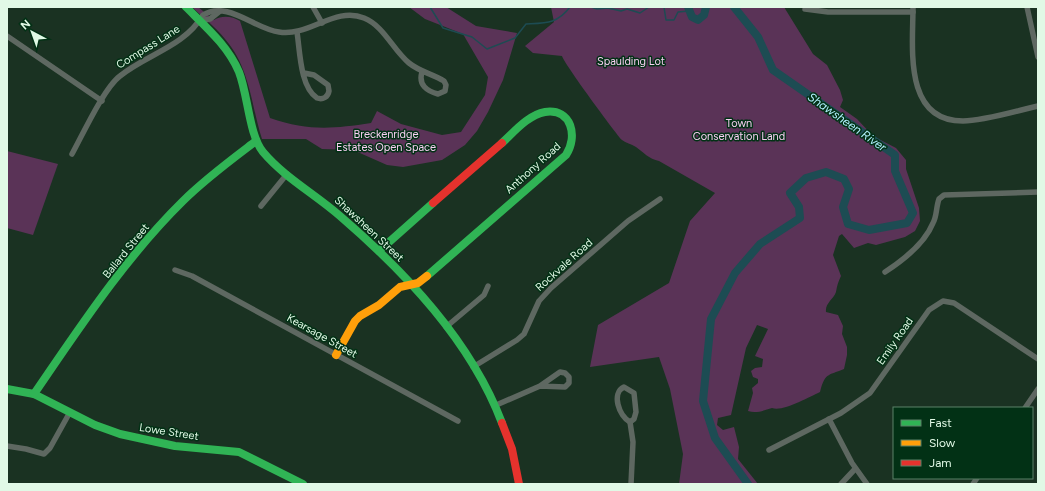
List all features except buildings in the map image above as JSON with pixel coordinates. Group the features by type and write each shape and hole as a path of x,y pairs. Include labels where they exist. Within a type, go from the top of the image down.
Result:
{"street":[{"name":"Shawsheen Street","path":"186,7 226,50 238,71 249,105 256,141 263,152 287,174 327,205 379,251 411,284 446,327 472,367 494,406 512,450 519,484"},
{"path":"313,7 322,23"},
{"path":"1027,7 1038,57"},
{"path":"805,9 828,12 913,9 914,78 923,100 932,110 947,119 965,121 1038,106"},
{"name":"Compass Lane","path":"72,154 102,101 119,76 177,42 200,21 205,13 213,10 232,11 276,32 297,32"},
{"path":"304,73 314,75 326,83 330,90 327,96 321,99 314,96 307,87 304,73 297,32 344,15 353,15 366,19 378,27 405,60 422,72 444,81 446,85 445,91 438,94 425,88 421,79 422,72"},
{"path":"7,36 102,101"},
{"name":"Anthony Road","path":"336,355 355,321 360,316 379,305 400,287 425,278 570,151 574,142 574,134 564,117 558,114 544,112 529,119 379,251"},
{"name":"Ballard Street","path":"34,394 131,261 174,210 193,192 256,141"},
{"path":"261,206 287,174"},
{"path":"885,272 908,254 925,236 933,224 939,199 944,195 1038,192"},
{"name":"Rockvale Road","path":"472,367 517,340 524,334 539,301 551,288 628,221 660,199"},
{"name":"Kearsage Street","path":"174,270 192,276 458,421"},
{"path":"446,327 484,295 488,286"},
{"name":"Emily Road","path":"769,450 854,405 870,393 929,310 943,301 954,302 1038,359"},
{"path":"494,406 540,386 560,372 566,373 569,377 567,386 562,388 540,386"},
{"path":"630,422 634,419 636,402 634,393 624,387 619,390 617,396 622,417 630,422 633,442 631,484"},
{"name":"Lowe Street","path":"8,389 34,394 103,429 128,436 175,446 239,452 303,484"},
{"path":"1026,407 1038,389"},
{"path":"7,446 26,448 44,454 50,448 70,412"},
{"path":"829,419 855,469 868,484"},
{"path":"841,484 855,469"}],"green space":[{"name":"Breckenridge Estates Open Space","path":"192,7 198,7 214,20 220,17 227,17 240,21 270,118 296,125 320,128 344,127 371,123 377,111 401,124 442,135 461,132 485,95 488,77 463,34 425,19 409,7 446,7 476,26 517,33 503,80 477,131 465,145 442,160 403,167 387,165 353,150 322,149 306,139 262,139 250,90 242,66 229,44 221,34"},
{"path":"551,7 784,7 813,54 827,65 840,90 843,100 840,107 857,119 873,136 896,148 906,160 906,169 919,208 920,221 915,231 905,237 876,245 868,243 854,248 842,234 839,236 833,255 841,276 835,295 828,304 826,312 838,315 843,326 842,334 847,347 844,369 830,374 823,381 820,392 803,400 783,408 772,408 751,412 748,411 753,393 752,388 758,383 758,379 753,377 751,371 755,368 762,367 763,359 755,356 768,329 757,325 746,348 731,415 718,418 717,425 723,430 734,427 739,447 738,459 758,484 679,484 683,454 670,389 659,357 590,367 598,325 669,283 690,221 715,193 659,161 649,157 636,147 622,140 580,84 562,56 533,53 525,46 554,22"},
{"path":"7,151 58,164 33,235 7,228"}],"waterway":[{"path":"430,7 443,28 472,37 487,49 515,38 526,24 545,23 556,20 570,7"},
{"path":"591,7 597,9 608,8 621,11 627,9 640,13 649,7"},
{"path":"664,7 666,20 674,20 678,12 689,11"},
{"name":"Shawsheen River","path":"688,7 692,17 698,20 704,15 706,7"},
{"name":"Shawsheen River","path":"734,7 758,37 773,70 895,155 895,171 913,213 907,223 869,230 848,224 843,207 849,189 844,179 826,172 806,178 790,193 799,207 800,218 760,244 735,273 711,319 703,401 715,438 748,484"}],"traffic: fast":[{"path":"186,7 223,45 239,72 255,136 258,145 263,152 290,178 330,208 364,238 412,284 454,336 473,364 489,393 502,423"},
{"path":"427,276 566,155 570,148 572,132 567,119 561,114 545,112 527,120 502,143"},
{"path":"34,394 122,269 162,223 200,185 256,141"},
{"path":"379,251 433,203"},
{"path":"7,389 34,394 95,425 120,434 175,446 239,452 303,484"}],"traffic: slow":[{"path":"336,355 355,321 360,316 379,305 400,287 418,283 427,276"}],"traffic: jam":[{"path":"433,203 502,143"},
{"path":"502,423 512,449 519,484"}],"park label":[{"name":"Spaulding Lot","path":"631,61"},
{"name":"Town Conservation Land","path":"739,129"}]}
